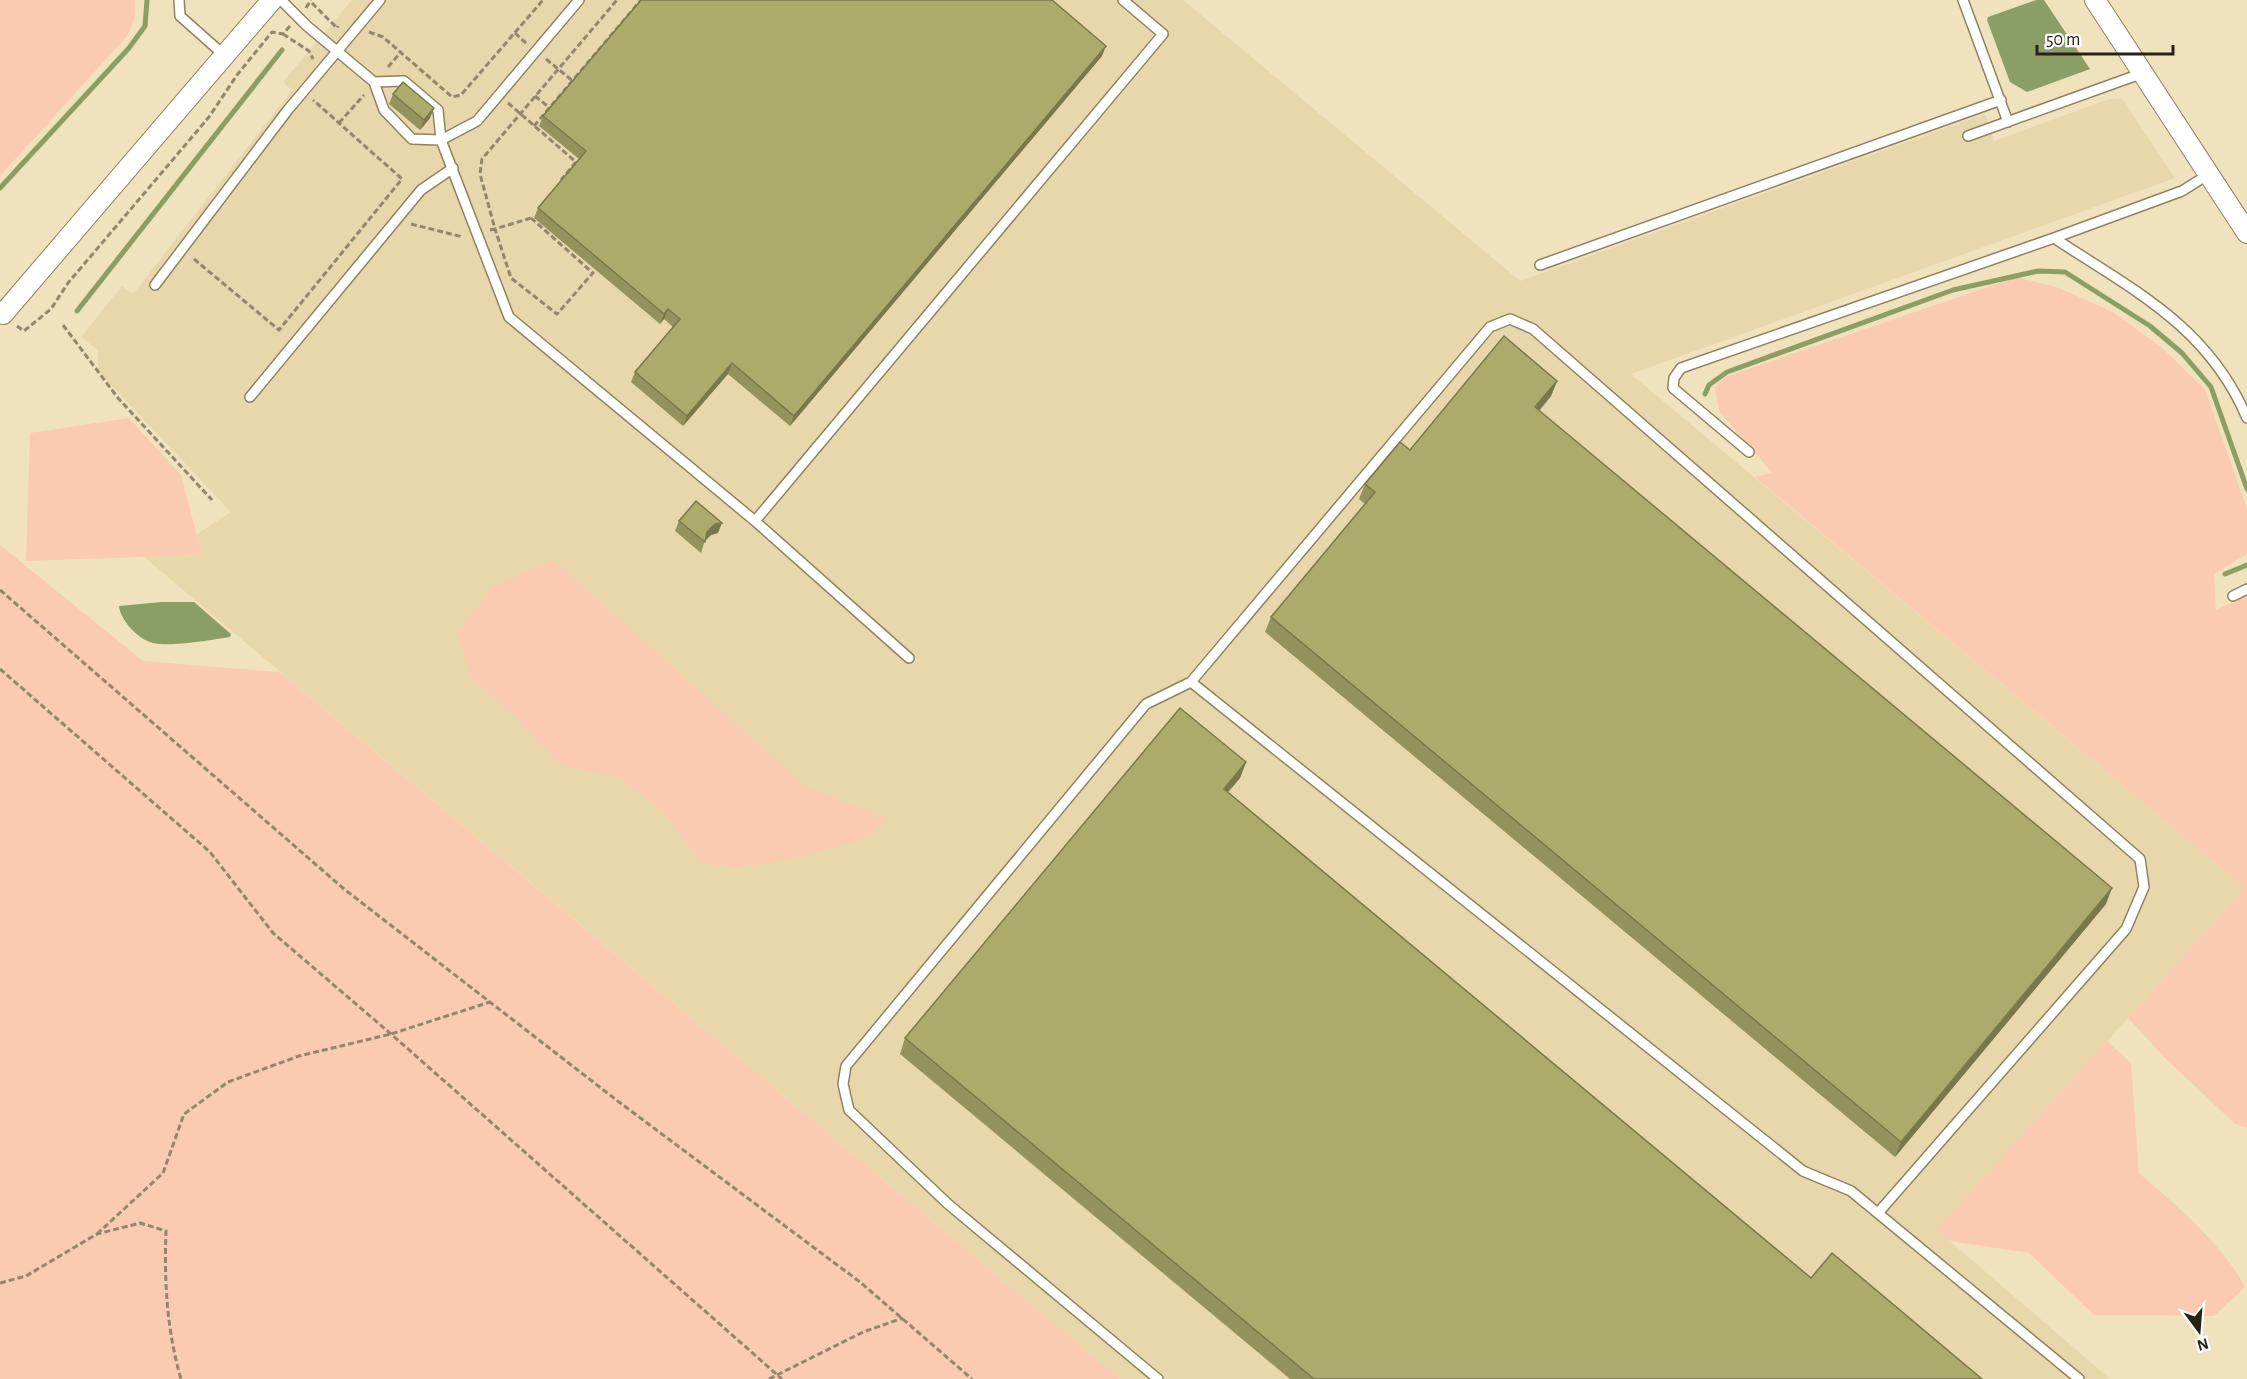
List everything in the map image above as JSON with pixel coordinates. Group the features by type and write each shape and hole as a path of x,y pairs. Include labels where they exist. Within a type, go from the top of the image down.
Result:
{"street":[{"path":"3,314 272,0"},
{"path":"2095,0 2247,232"}],"lane":[{"path":"179,0 178,8 182,19 224,55"},
{"path":"281,0 375,82 384,110 412,139 441,140 477,121 579,0"},
{"path":"155,285 303,91 380,0"},
{"path":"755,521 1163,34 1124,0"},
{"path":"1963,0 2008,122"},
{"path":"1968,136 2143,73"},
{"path":"375,82 404,81 438,110 441,140 509,317 755,521 909,658"},
{"path":"1540,265 2001,100"},
{"path":"250,397 421,190 453,168"},
{"path":"1749,452 1673,388 1674,378 1681,368 2182,191 2208,174"},
{"path":"2054,238 2154,304 2187,330 2222,371 2247,418"},
{"path":"1158,1379 948,1204 849,1110 843,1084 846,1066 1146,704 1191,682 1490,327 1509,320 1533,329 2140,859 2144,887 2126,929 1878,1213"},
{"path":"2233,596 2247,589"},
{"path":"1191,682 1803,1171 1851,1191 2079,1379"}],"path":[{"path":"283,34 311,1 337,28 349,14 371,34 383,38 452,97 461,95 543,0"},
{"path":"395,220 464,237 495,229 531,218 593,273 557,314 511,278 495,229 480,165 520,113 616,0"},
{"path":"534,126 641,0"},
{"path":"24,331 51,309 68,284 209,117 237,75 272,32 283,34 309,51 314,58 307,66"},
{"path":"194,259 279,330 402,179 303,91"},
{"path":"499,95 576,162 561,181"},
{"path":"535,96 549,108"},
{"path":"63,325 118,398 212,500"},
{"path":"0,590 344,889 903,1318 972,1379"},
{"path":"0,669 210,852 273,933 391,1034 782,1379"},
{"path":"0,1282 26,1276 97,1234 163,1173 184,1114 228,1082 299,1056 391,1034 490,1002"},
{"path":"97,1234 140,1222 166,1231 165,1269 171,1343 181,1379"},
{"path":"769,1379 863,1332 903,1318"}],"shaded area":[{"path":"0,0 135,0 135,15 128,35 0,176"},
{"path":"352,0 1183,0 1520,281 1985,114 1994,141 2109,99 2122,98 2175,178 1631,374 2245,888 1937,1230 2110,1379 1120,1379 144,557 202,555 197,534 231,512 98,371 98,350 81,337 122,286 133,294 292,90 283,82"},
{"path":"2036,0 2044,0 2090,69 2027,92 2010,82 1987,20 1988,17"},
{"path":"2017,277 2059,288 2113,312 2161,347 2205,389 2247,509 2247,554 2214,574 2216,610 2247,596 2247,1128 2235,1124 2167,1060 2128,1018 2245,888 1755,477 1772,473 1719,411 1715,388 1725,377"},
{"path":"129,418 181,475 202,555 26,561 30,433"},
{"path":"0,545 143,661 280,672 1120,1379 0,1379"},
{"path":"554,560 805,786 888,819 862,840 799,857 738,868 702,863 664,813 619,777 562,766 512,714 471,678 458,633 491,587"},
{"path":"194,602 231,634 230,637 180,644 153,643 131,629 119,606"},
{"path":"2107,1041 2131,1063 2139,1173 2210,1239 2235,1270 2245,1287 2214,1316 2094,1315 2029,1253 1950,1241 1936,1230"}],"building":[{"path":"641,0 1052,0 1106,46 794,416 732,363 687,416 635,372 680,319 668,309 664,314 538,208 586,151 543,116"},
{"path":"403,82 434,108 424,120 393,94"},
{"path":"1504,336 1557,381 1535,407 2112,888 1901,1142 1271,617 1375,492 1365,484 1400,442 1410,450"},
{"path":"696,501 722,523 715,524 707,532 705,542 679,521"},
{"path":"1180,708 1246,762 1224,789 1811,1278 1832,1253 1982,1379 1314,1379 905,1038"}],"waterway":[{"path":"0,188 129,48 145,26 147,0"},
{"path":"77,311 282,50"},
{"path":"1705,394 1709,385 1727,372 1953,290 2038,271 2065,272 2150,326 2182,353 2211,387 2247,489"},
{"path":"2225,574 2247,565"}]}
